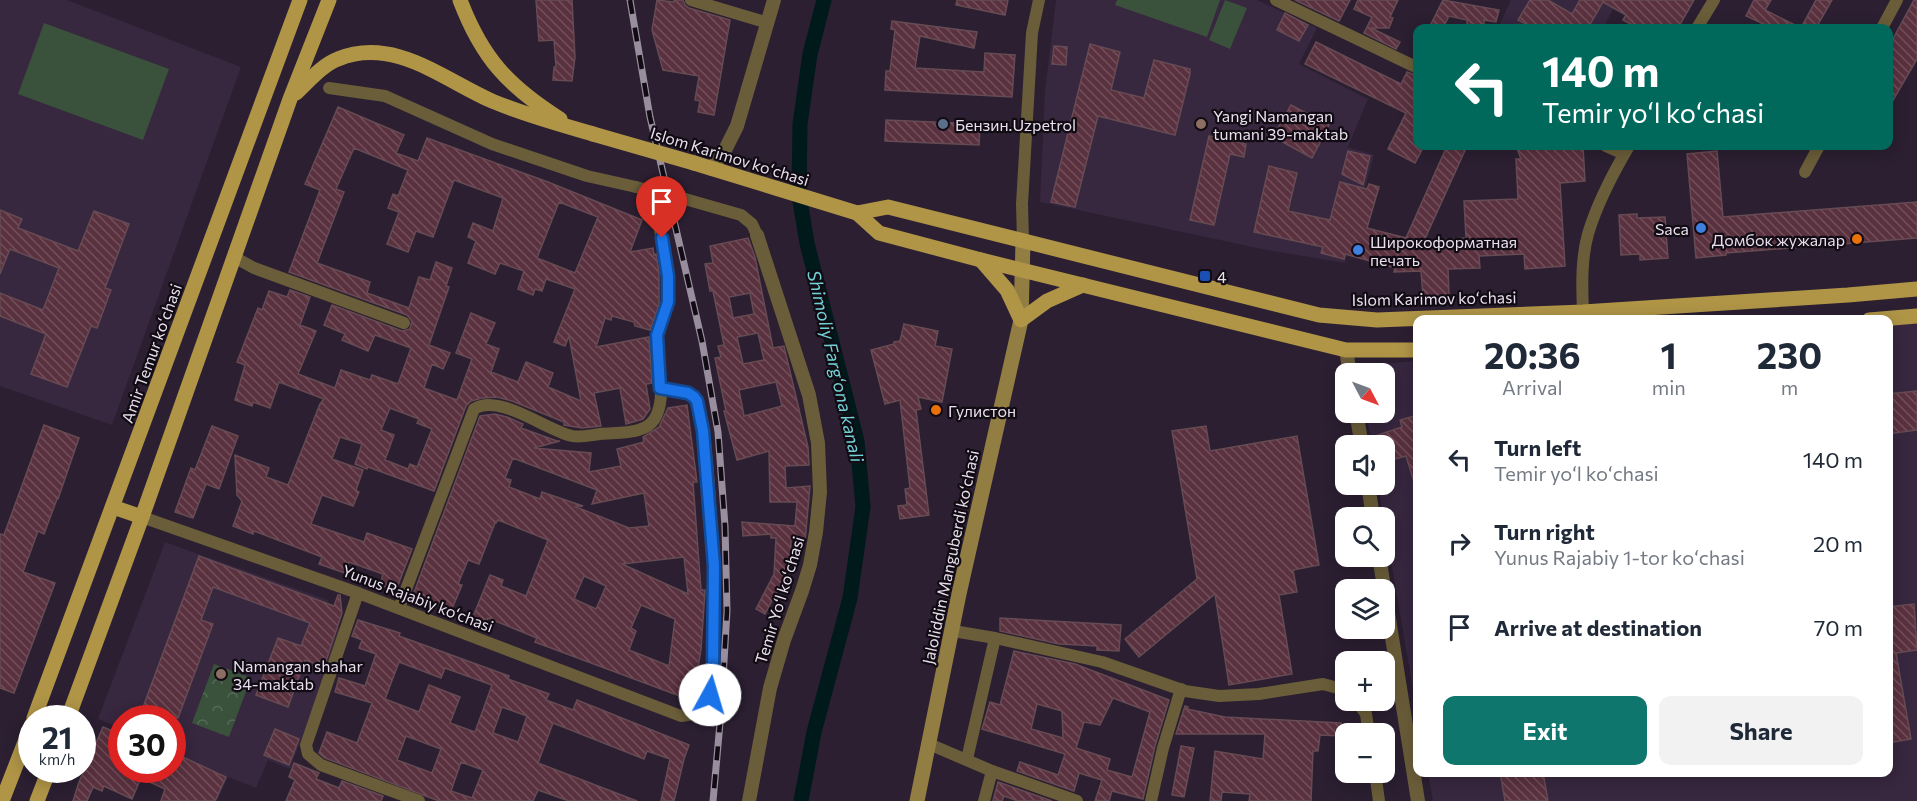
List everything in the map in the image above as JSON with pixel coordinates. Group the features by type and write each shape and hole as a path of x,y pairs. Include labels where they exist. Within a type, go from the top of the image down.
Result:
{"main road":[{"name":"Amir Temur koʻchasi","path":"39,705 300,0"},
{"path":"73,705 290,99 329,0"},
{"path":"460,0 483,50 507,78 551,113 593,134"},
{"path":"290,99 312,77 337,59 362,52 387,53 416,62 510,108 593,134"},
{"name":"Islom Karimov koʻchasi","path":"593,134 857,213 879,233 981,260 1346,350 1413,350"},
{"name":"Islom Karimov koʻchasi","path":"857,213 888,207 1319,315 1377,320 1413,319"},
{"name":"Jaloliddin Manguberdi koʻchasi","path":"917,801 959,594 1020,320 1023,241"},
{"path":"981,260 1007,290 1020,320 1047,301 1083,285"},
{"name":"Islom Karimov koʻchasi","path":"1506,315 1583,312 1917,289"},
{"path":"1893,318 1917,316"},
{"path":"113,507 142,517"},
{"path":"2,798 18,759"},
{"path":"37,801 44,783"}],"street":[{"path":"691,0 768,23"},
{"path":"711,169 724,152 737,126 774,0"},
{"path":"1023,241 1022,204 1032,33 1039,0"},
{"path":"1276,0 1413,66"},
{"path":"1699,24 1714,0"},
{"path":"1884,24 1898,0"},
{"path":"329,88 385,96 492,144 587,176 741,215 752,224 757,235"},
{"path":"1583,312 1582,272 1588,235 1627,150"},
{"path":"1804,172 1817,150"},
{"path":"399,608 474,409 490,404 572,436 633,432 654,420 658,414 660,400 657,335 668,302 668,276 658,220"},
{"name":"Temir Yoʻl koʻchasi","path":"749,801 770,688 810,565 820,492 818,443 809,396 757,235"},
{"path":"234,258 254,268 404,323"},
{"path":"1346,350 1348,363"},
{"name":"Yunus Rajabiy ko‘chasi","path":"142,517 358,592 681,716 700,711 710,695 713,673 714,578 711,515 703,431 697,401 688,393 660,388"},
{"path":"1381,567 1413,770"},
{"path":"358,592 306,745 308,754 321,765 419,801"},
{"path":"953,631 1102,662 1181,689 1219,696 1259,694 1323,684 1335,687"},
{"path":"967,759 995,638"},
{"path":"1152,801 1162,748 1181,689"},
{"path":"929,744 992,771 1077,801"},
{"path":"984,801 992,771"},
{"path":"1414,777 1418,801"},
{"path":"1377,783 1379,801"}],"shaded area":[{"path":"0,0 67,0 241,67 112,425 0,386"},
{"name":"Yangi Namangan tumani 39-maktab","path":"1056,0 1257,0 1317,28 1299,64 1368,99 1348,147 1374,155 1345,263 1267,250 1040,202 1045,91"},
{"path":"1511,0 1618,0 1605,24 1500,24"},
{"path":"1917,323 1917,801 1433,801 1429,777 1893,777 1893,325"},
{"path":"1413,361 1413,690 1392,567 1395,567 1395,507 1382,507 1380,495 1395,495 1395,435 1370,435 1368,423 1395,423 1393,363"},
{"name":"Namangan shahar 34-maktab","path":"165,542 328,600 321,620 343,629 290,769 268,760 256,788 228,777 217,801 193,801 161,787 163,783 186,783 186,705 108,705 108,723 98,719"}],"green space":[{"path":"1117,0 1220,0 1207,37 1115,5"},
{"path":"1225,0 1247,8 1230,49 1209,40"},
{"path":"44,23 169,69 143,140 18,94"},
{"path":"214,664 251,678 229,737 192,723"}],"building":[{"path":"536,0 572,0 575,57 572,81 553,80 554,67 556,67 554,40 539,41"},
{"path":"657,0 674,2 674,0 683,0 689,8 730,20 714,115 698,112 700,101 695,100 699,76 663,70 652,30"},
{"path":"957,0 1008,0 1005,15 956,5"},
{"path":"1295,0 1350,0 1339,21"},
{"path":"1358,0 1398,0 1390,17 1393,18 1389,28 1371,28 1400,42 1396,49 1364,33 1372,17 1354,9"},
{"path":"1443,0 1499,10 1496,22 1484,20 1484,24 1467,24 1467,20 1449,16 1445,24 1431,24"},
{"path":"1530,0 1548,0 1572,14 1580,0 1694,0 1680,24 1630,24 1623,20 1626,15 1603,2 1590,24 1526,24 1518,20"},
{"path":"1754,0 1771,0 1765,10 1793,24 1763,24 1746,16"},
{"path":"1816,0 1832,0 1818,24 1803,24"},
{"path":"1914,0 1917,0 1917,59 1893,100 1893,39"},
{"path":"1285,13 1308,25 1299,41 1277,30"},
{"path":"892,21 977,32 974,48 920,36 915,68 984,72 985,53 1015,55 1012,97 885,90 886,71 890,71 895,30 891,29"},
{"path":"1316,42 1401,84 1407,72 1413,74 1413,150 1422,150 1415,163 1388,149 1406,113 1305,64"},
{"path":"1090,44 1120,52 1111,90 1144,98 1154,60 1190,69 1190,74 1175,135 1098,116 1075,207 1051,202"},
{"path":"1054,46 1067,47 1066,65 1052,64"},
{"path":"1291,105 1329,125 1312,158 1273,137"},
{"path":"338,107 404,135 396,153 418,161 427,138 548,182 642,220 630,252 653,248 654,255 656,254 659,272 659,305 650,330 635,326 634,322 612,316 611,320 605,318 596,347 649,337 652,383 646,384 650,409 643,419 626,424 620,388 594,393 601,426 582,428 564,425 564,422 497,397 471,401 466,406 434,491 355,464 362,444 340,437 332,459 363,470 356,490 359,492 353,506 322,495 311,524 364,542 367,533 412,549 396,590 380,585 383,574 349,562 345,573 319,564 322,557 254,531 253,534 233,526 242,501 237,495 235,455 269,468 266,477 288,485 324,399 279,382 270,408 253,402 252,406 235,400 245,365 237,362 258,308 262,310 269,291 287,297 290,290 310,297 300,325 316,331 298,374 335,388 341,370 370,380 372,375 398,384 411,348 375,335 368,351 342,340 345,334 324,325 332,305 402,331 410,329 412,321 407,315 289,272 320,190 305,184","holes":["354,148 408,170 398,196 393,194 388,208 399,212 387,244 408,252 416,231 433,237 454,180 503,198 493,231 473,223 468,237 476,241 468,263 495,274 500,263 524,271 518,289 533,295 535,289 542,291 546,279 575,289 554,342 565,346 569,336 581,401 548,387 553,373 526,362 518,382 491,372 499,349 486,344 495,323 471,313 456,353 472,359 457,400 424,388 432,364 443,369 450,353 429,345 449,287 446,286 452,268 436,262 430,280 419,277 409,308 367,293 370,282 317,263 344,192 336,189","559,202 598,217 575,273 537,258","390,408 419,419 417,423 432,429 417,467 410,464 408,469 385,460 394,435 381,430"]},
{"path":"886,120 980,124 979,145 885,141"},
{"path":"1209,136 1246,144 1244,157 1230,154 1214,225 1190,220"},
{"path":"1445,150 1465,150 1424,241 1466,238 1464,201 1518,199 1516,159 1521,159 1518,150 1583,150 1585,181 1560,183 1565,266 1525,269 1524,254 1479,256 1480,268 1448,269 1449,295 1423,296 1421,271 1394,272 1395,268 1345,254 1344,259 1321,253 1323,247 1254,232 1269,166 1297,173 1288,211 1330,220 1340,182 1367,189 1369,184 1379,187 1367,228 1406,238"},
{"path":"1348,151 1370,156 1363,185 1342,174"},
{"path":"1717,151 1723,217 1917,202 1917,238 1726,253 1726,255 1696,258 1687,154"},
{"path":"0,210 22,219 18,228 78,251 94,211 129,224 105,288 111,290 97,328 91,326 67,387 31,374 46,334 0,316 0,293 43,310 59,268 10,249 0,274"},
{"path":"1637,214 1637,218 1665,217 1668,258 1640,260 1640,254 1621,255 1619,215"},
{"path":"748,238 755,257 773,348 784,346 808,447 809,465 785,466 786,488 810,486 805,541 791,539 789,586 780,585 765,614 756,609 774,574 776,538 771,538 771,534 743,536 742,522 795,526 797,502 770,502 769,451 737,460 724,411 726,411 715,358 721,357 718,346 724,345 705,264 713,263 710,246","holes":["750,293 754,314 733,318 729,297","758,333 764,360 743,364 737,337","776,382 782,406 744,416 739,390"]},
{"path":"904,324 938,331 935,346 952,349 942,402 918,397 921,409 916,410 929,515 900,519 898,506 907,505 905,489 910,488 900,400 885,404 871,350 900,341"},
{"path":"1917,391 1917,430 1893,433 1893,393"},
{"path":"687,405 697,482 693,482 701,590 705,592 701,649 693,701 535,642 537,638 488,618 485,624 472,619 490,575 503,580 501,586 526,596 548,540 498,520 479,564 468,560 458,584 462,585 451,611 413,595 480,416 495,414 507,417 523,424 521,428 560,441 534,448 591,453 589,472 621,466 617,449 644,442 643,437 659,427 668,408","holes":["513,458 597,490 592,504 644,493 649,526 629,528 576,507 583,506 542,492 540,499 509,487 511,480 505,478","684,557 688,594 622,564","584,576 606,586 596,609 574,599","641,605 675,619 669,666 629,650 636,631 631,628"]},
{"path":"1413,416 1413,479 1406,456 1395,459 1395,435 1378,435 1402,427 1400,420"},
{"path":"44,425 79,438 44,534 38,531 23,572 55,583 14,693 0,688 0,534 4,535"},
{"path":"212,426 238,436 219,489 206,484 193,518 175,512 191,468 195,470"},
{"path":"1206,426 1210,451 1297,436 1319,565 1293,570 1297,592 1279,595 1292,674 1229,685 1215,594 1139,657 1125,639 1197,579 1172,431"},
{"path":"199,556 334,606 340,595 342,613 324,667 305,660 288,707 256,695 278,638 301,646 310,623 213,587 201,620 213,624 183,705 144,705"},
{"path":"1914,604 1917,650 1896,653 1911,739 1893,742 1893,606"},
{"path":"1000,618 1121,625 1119,651 1097,650 1097,646 1059,644 1000,631"},
{"path":"358,620 400,633 399,636 509,676 508,679 549,694 546,700 573,710 577,700 689,745 674,801 661,801 670,759 647,751 644,759 553,723 538,763 637,801 569,801 538,790 533,801 439,801 325,758 319,753 327,732 357,743 372,703 335,692 339,678 365,686 376,654 359,648 362,640 352,636","holes":["399,662 441,678 445,668 492,685 475,732 450,723 460,697 429,685 419,712 385,699","502,707 527,716 518,742 493,733","406,736 441,749 432,773 397,760","461,762 483,770 472,798 451,791"]},
{"path":"1014,651 1075,664 1169,700 1155,746 1143,799 1112,791 1109,801 1095,801 1102,780 1079,773 1074,791 1017,771 1020,762 1058,775 1065,754 982,729 990,702 1000,705","holes":["1113,698 1150,712 1132,777 1107,770 1110,759 1076,748 1084,722 1100,725","1037,704 1062,711 1063,738 1031,729"]},
{"path":"1185,706 1188,707 1187,709 1225,717 1341,723 1335,723 1335,736 1320,735 1318,751 1313,751 1311,801 1249,801 1250,794 1222,792 1221,801 1210,801 1215,751 1263,759 1265,734 1176,734"},
{"path":"103,727 108,729 108,783 139,783 132,799 104,786 102,791 93,787 87,801 73,801 79,783 96,783 96,743"},
{"path":"275,729 299,739 289,765 264,755"},
{"path":"1181,746 1194,748 1184,797 1172,795"},
{"path":"186,758 226,777 215,801 161,801 165,789 152,783 186,783"},
{"path":"294,763 319,773 316,779 339,788 342,781 383,796 381,801 286,801 295,780 289,777"},
{"path":"1501,777 1544,777 1548,801 1505,801"},
{"path":"998,782 1052,801 1018,801 1004,796 1002,801 993,801"}],"waterway":[{"name":"Shimoliy Fargʻona kanali","path":"801,801 814,732 850,598 863,507 857,441 807,243 799,195 800,124 810,54 824,0"}],"railway":[{"path":"630,0 650,117 702,341 718,432 725,526 727,611 713,801"}],"place":[{"name":"Бензин.Uzpetrol","path":"943,124"},
{"name":"Yangi Namangan tumani 39-maktab","path":"1201,124"},
{"name":"Saca","path":"1701,228"},
{"name":"Домбок жужалар","path":"1857,239"},
{"name":"Широкоформатная печать","path":"1358,250"},
{"name":"4","path":"1205,276"},
{"name":"Гулистон","path":"936,410"},
{"name":"Namangan shahar 34-maktab","path":"221,674"}],"route":[{"path":"662,238 668,276 668,302 657,335 660,388 688,393 697,401 707,465 714,566 713,673 710,695"}]}
